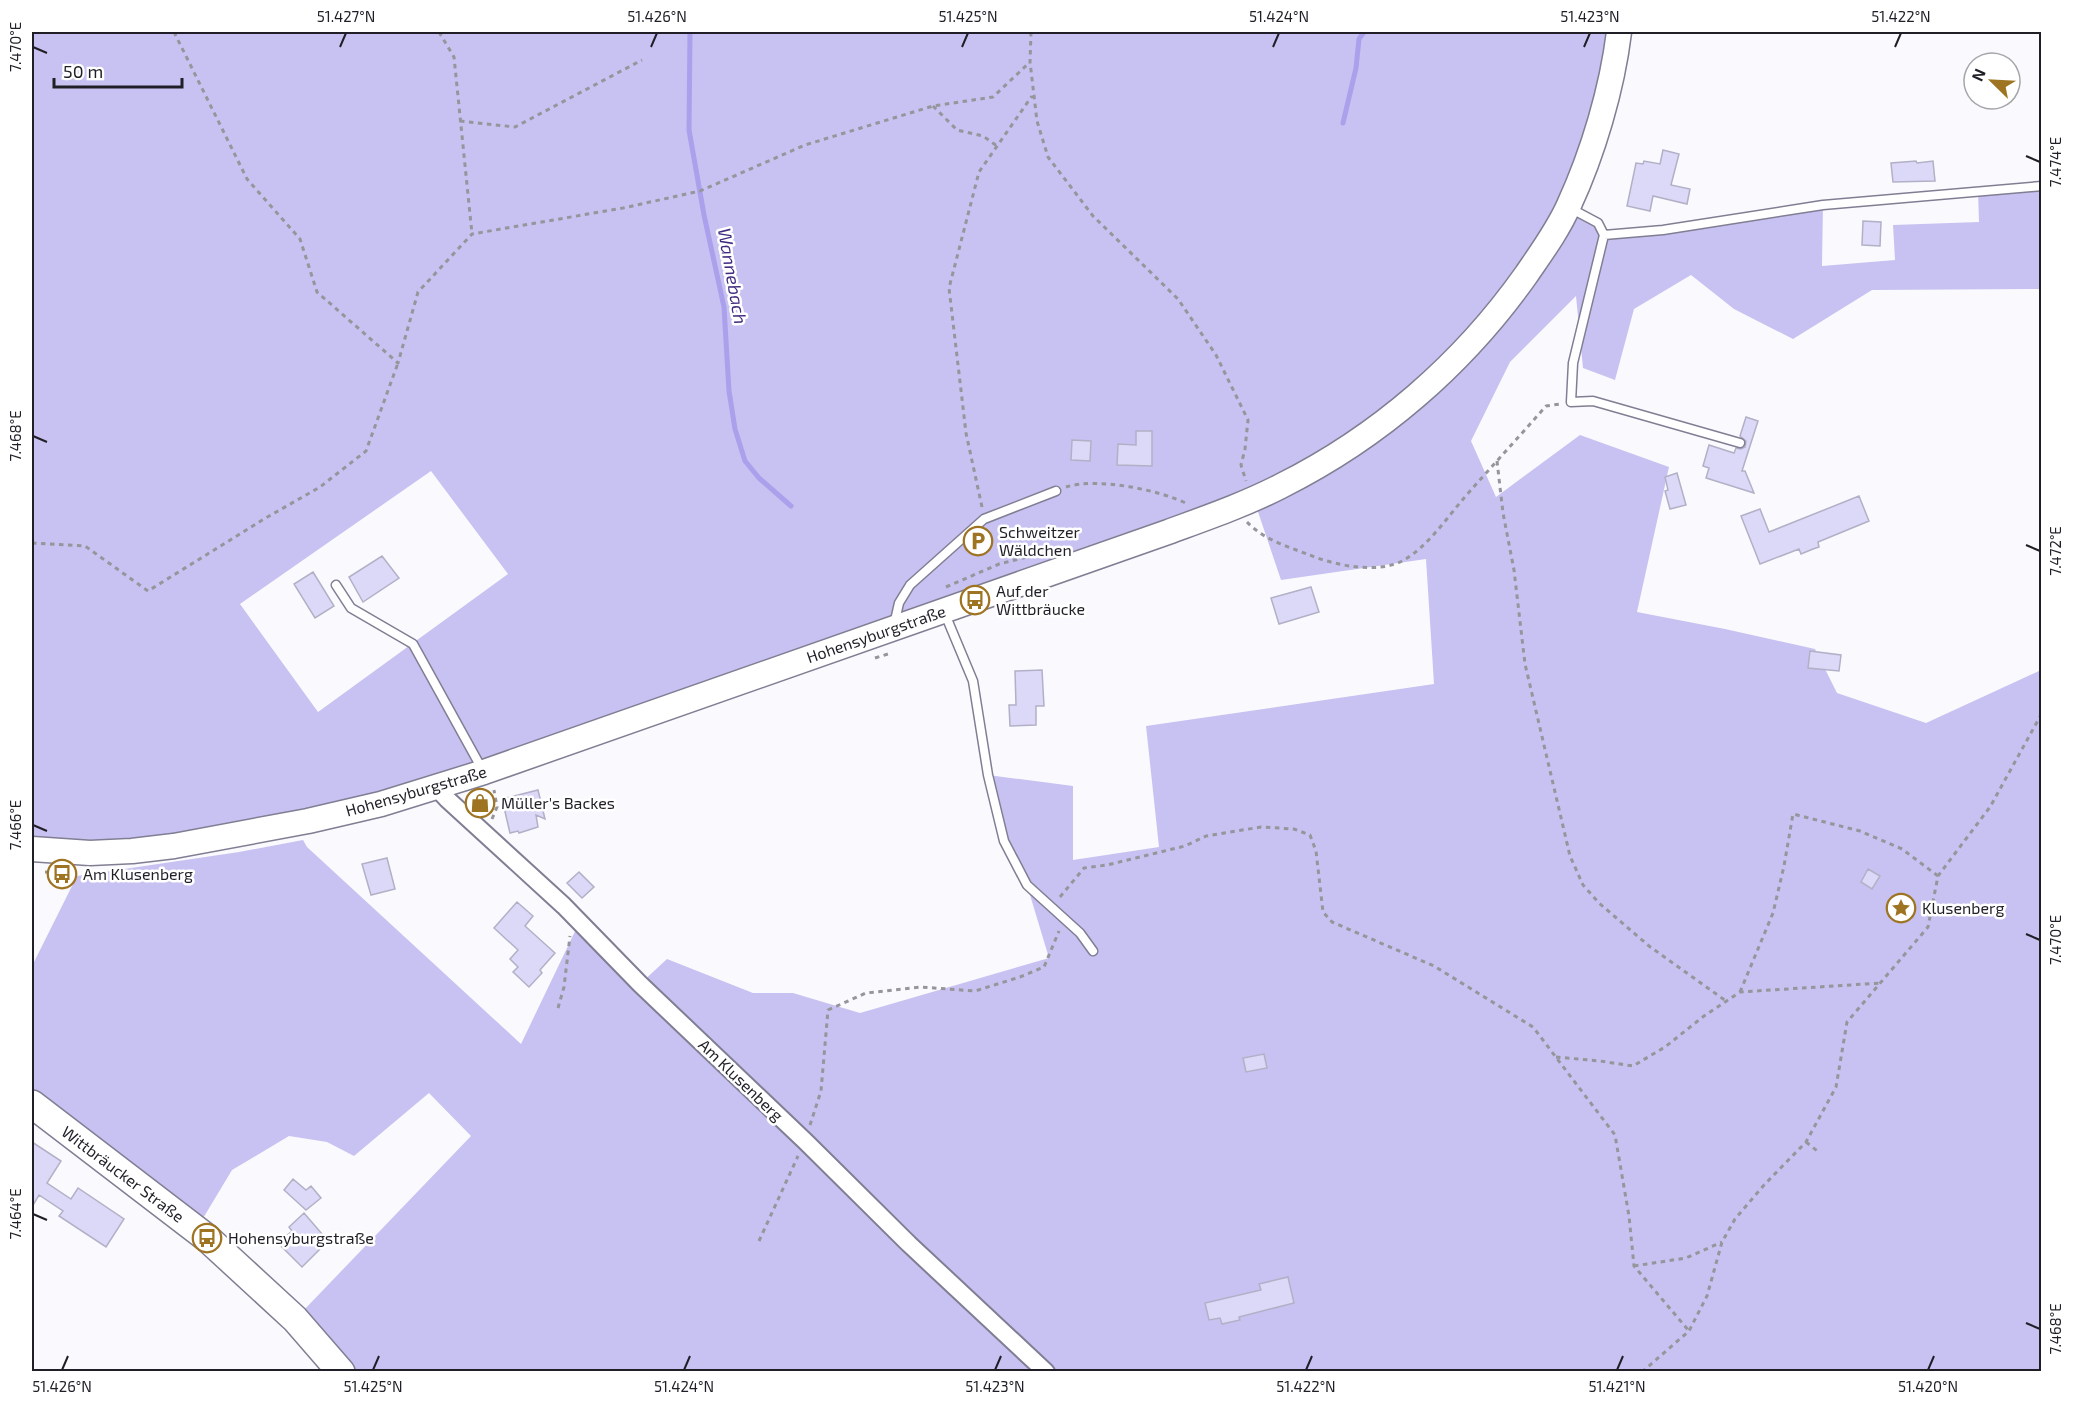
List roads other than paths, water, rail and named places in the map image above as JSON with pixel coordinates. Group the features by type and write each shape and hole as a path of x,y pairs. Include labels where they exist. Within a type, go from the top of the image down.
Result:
{"main road":[{"name":"Hohensyburgstraße","path":"32,849 90,853 174,846 308,821 381,804 488,771 894,628 942,600 1233,508 1283,485 1317,467 1374,430 1413,399 1463,352 1508,299 1540,254 1568,207 1590,151 1605,100 1619,32"},
{"name":"Wittbräucker Straße","path":"32,1104 207,1238 295,1319 340,1371"}],"street":[{"name":"Am Klusenberg","path":"436,787 571,914 640,984 918,1252 1046,1371"}],"lane":[{"path":"1604,235 1663,230 1823,205 2042,186"},
{"path":"1568,207 1598,223 1604,235 1573,363 1571,402 1593,400 1740,443"},
{"path":"894,628 899,603 910,585 984,519 1056,490"},
{"path":"336,585 351,608 413,644 488,771"},
{"path":"942,600 973,681 988,775 1004,840 1027,885 1080,933 1093,951"}],"waterway":[{"name":"Wannebach","path":"690,32 689,130 724,307 729,391 735,429 745,461 759,478 791,506"},
{"path":"1343,123 1356,68 1359,39 1364,32"}],"place":[{"name":"Schweitzer Wäldchen","path":"978,541"},
{"name":"Auf der Wittbräucke","path":"975,600"},
{"name":"Müller's Backes","path":"480,803"},
{"name":"Am Klusenberg","path":"62,874"},
{"name":"Klusenberg","path":"1901,908"},
{"name":"Hohensyburgstraße","path":"207,1238"}]}
